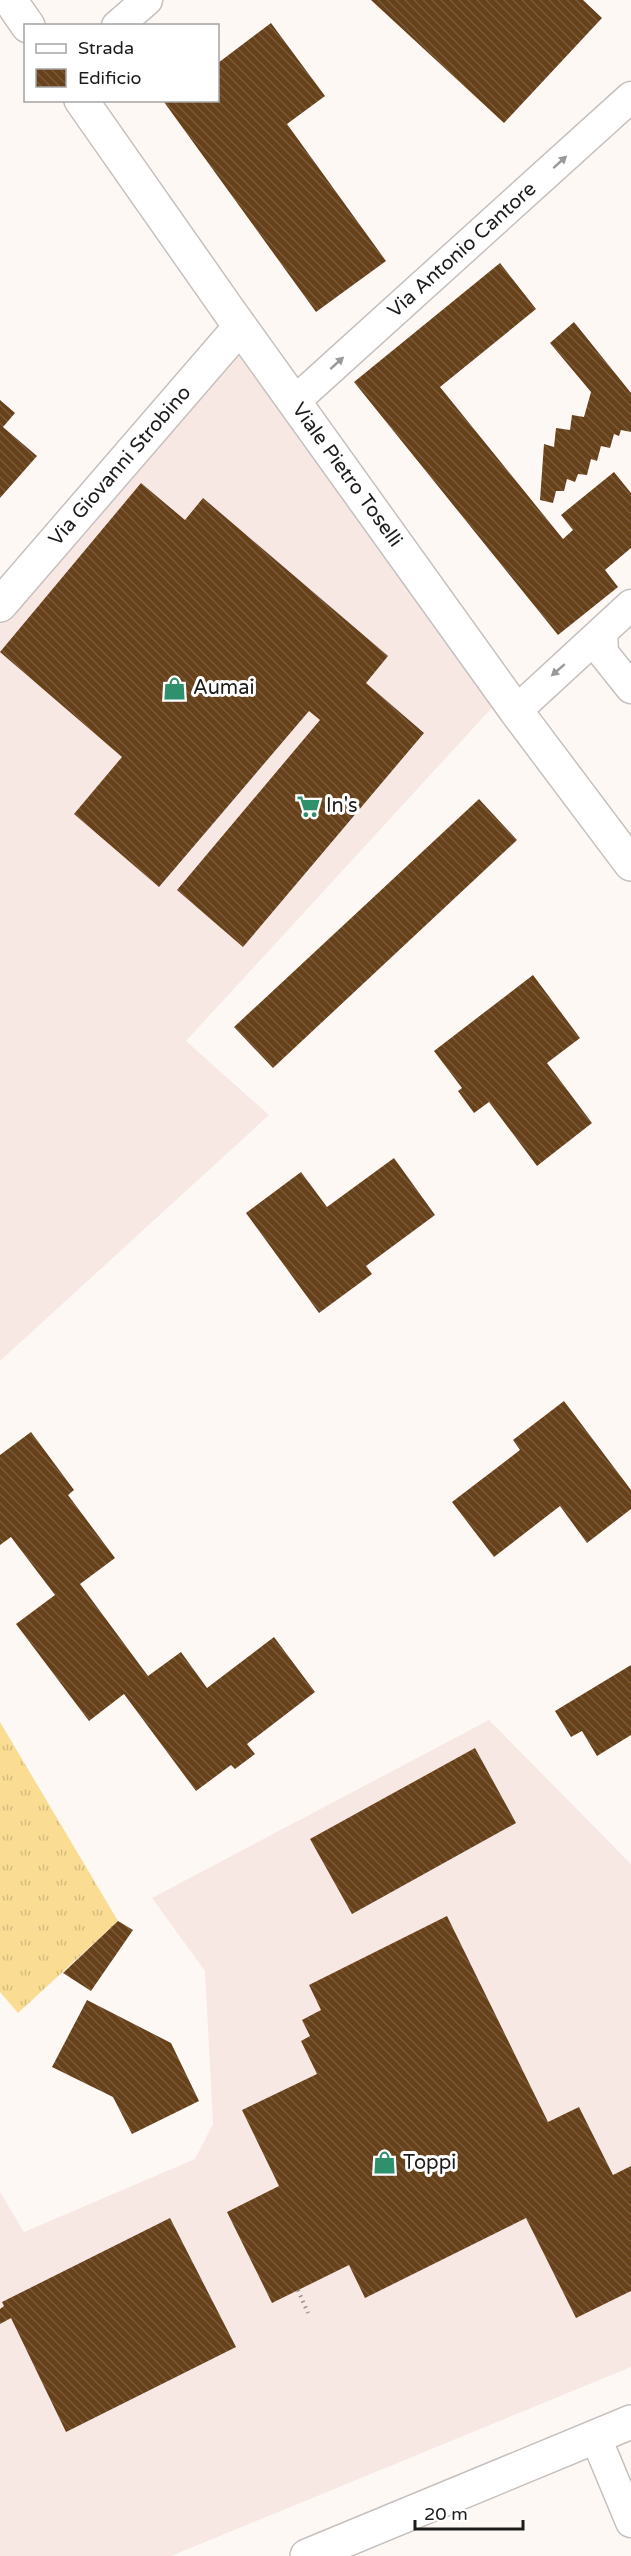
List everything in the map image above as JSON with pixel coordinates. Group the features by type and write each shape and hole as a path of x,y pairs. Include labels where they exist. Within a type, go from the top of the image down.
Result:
{"main road":[{"path":"10,0 27,24"},
{"name":"Viale Pietro Toselli","path":"82,102 115,153 516,711 627,849"},
{"name":"Via Giovanni Strobino","path":"0,605 240,327"},
{"path":"307,2556 631,2422"}],"street":[{"path":"119,24 147,0"},
{"name":"Via Antonio Cantore","path":"294,402 631,98"},
{"path":"516,711 631,605"},
{"path":"602,633 603,653 631,688"},
{"path":"596,2438 631,2522"}],"path":[{"path":"298,2290 308,2313"}],"shaded area":[{"path":"237,338 499,700 186,1041 269,1115 0,1361 0,616"},
{"path":"489,1720 631,1864 631,2367 171,2556 0,2556 0,2192 24,2232 195,2159 213,2124 205,1971 152,1898"}],"green space":[{"path":"0,1722 118,1921 18,2013 0,1992"}],"building":[{"path":"371,0 583,0 602,18 504,123"},
{"path":"271,23 325,96 287,124 386,261 316,312 164,102 219,102 219,62"},
{"path":"500,263 536,309 440,387 563,539 573,530 561,515 614,472 631,493 631,548 605,570 618,587 558,635 354,382"},
{"path":"574,322 631,393 631,432 621,430 619,436 614,434 610,448 601,446 597,461 591,459 587,475 578,474 575,482 567,479 564,491 556,491 553,503 540,500 544,444 554,447 556,428 570,430 572,415 584,417 591,392 550,343"},
{"path":"0,400 15,413 3,427 37,456 0,498"},
{"path":"141,483 185,520 203,498 388,656 366,683 424,733 243,947 177,890 320,720 309,711 159,887 74,814 122,757 0,652"},
{"path":"479,799 517,840 273,1068 234,1027"},
{"path":"533,975 580,1038 547,1063 592,1123 537,1166 489,1102 474,1113 458,1091 462,1088 434,1051"},
{"path":"394,1158 435,1215 366,1266 372,1274 319,1313 246,1213 301,1172 327,1207"},
{"path":"564,1401 631,1490 631,1509 587,1543 560,1506 494,1557 452,1502 520,1450 513,1440"},
{"path":"31,1432 74,1490 68,1495 115,1558 80,1584 148,1676 181,1652 207,1688 274,1637 315,1692 247,1744 255,1754 235,1769 231,1765 196,1791 124,1694 89,1721 16,1624 55,1595 11,1537 0,1545 0,1455"},
{"path":"631,1665 631,1735 597,1756 582,1731 571,1737 555,1711"},
{"path":"475,1748 516,1823 352,1914 310,1839"},
{"path":"447,1916 548,2122 579,2107 613,2175 631,2166 631,2291 576,2318 526,2218 365,2298 349,2265 272,2303 227,2212 279,2186 242,2110 317,2074 301,2041 310,2036 302,2020 321,2010 309,1985"},
{"path":"118,1921 133,1930 91,1991 63,1973"},
{"path":"87,2000 171,2043 199,2101 132,2134 113,2097 52,2067"},
{"path":"170,2218 236,2347 66,2432 11,2318 0,2324 0,2309 4,2306 2,2302"}],"place":[{"name":"Aumai","path":"175,688"},
{"name":"In's","path":"308,806"},
{"name":"Toppi","path":"385,2163"}]}
